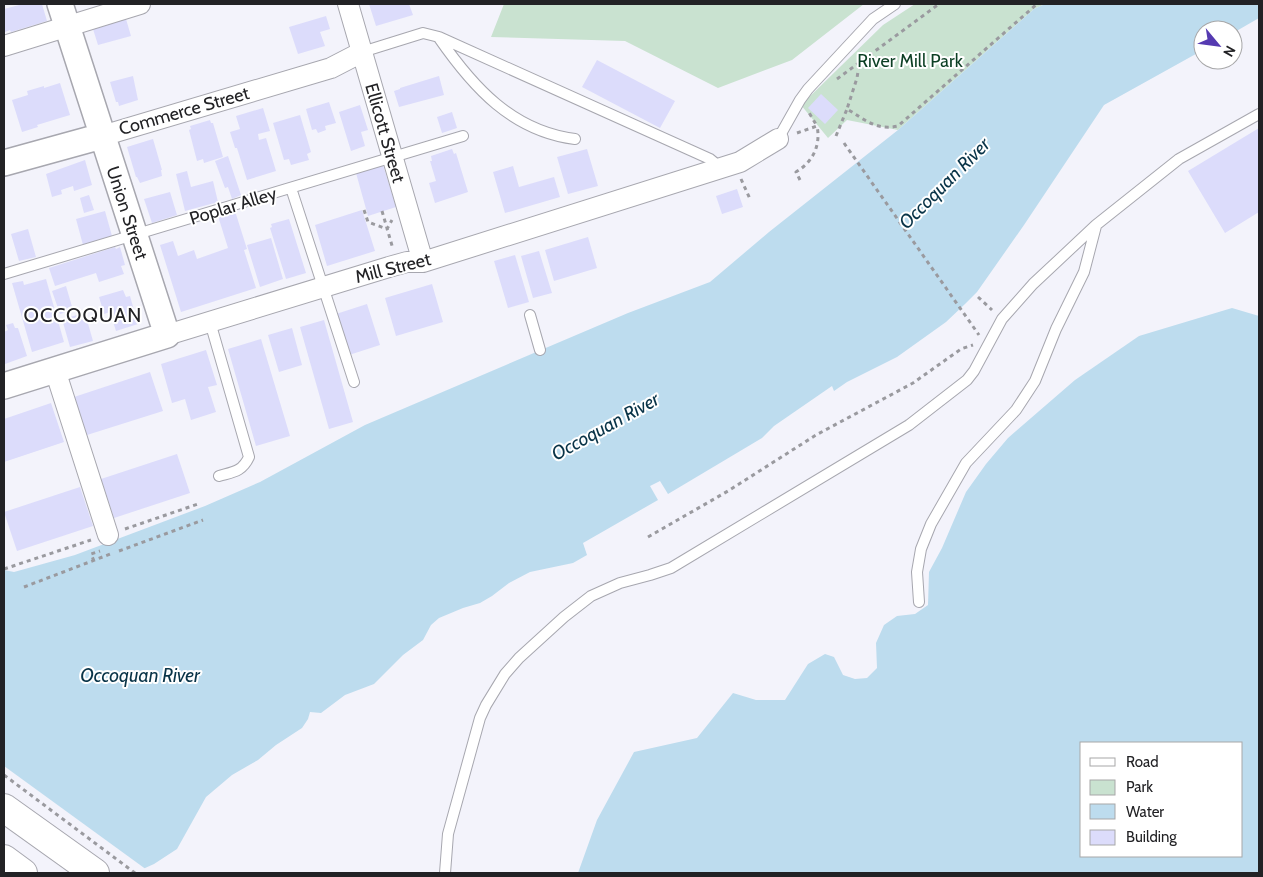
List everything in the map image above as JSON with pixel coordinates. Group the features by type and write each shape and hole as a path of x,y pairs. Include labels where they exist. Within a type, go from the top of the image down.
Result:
{"highway":[{"path":"4,808 94,873"},
{"path":"4,859 23,873"}],"street":[{"path":"4,46 64,15 140,4"},
{"name":"Ellicott Street","path":"348,4 423,262"},
{"name":"Union Street","path":"64,15 166,336"},
{"name":"Commerce Street","path":"4,163 331,68 362,52"},
{"name":"Mill Street","path":"4,386 398,264 423,262 740,162 778,140"},
{"path":"55,370 108,535"}],"lane":[{"path":"778,140 808,89 873,19 895,4"},
{"path":"362,52 423,33 439,37 710,159 721,168"},
{"path":"439,37 457,64 488,98 534,128 559,137 575,138"},
{"path":"445,873 448,834 480,718 494,689 519,658 564,617 591,596 620,582 671,568 909,425 967,380 974,371 1002,319 1033,284 1096,225 1179,158 1259,114"},
{"name":"Poplar Alley","path":"4,274 463,136"},
{"path":"291,188 354,382"},
{"path":"919,602 917,572 921,550 931,524 966,463 1016,410 1035,381 1056,329 1084,272 1096,225"},
{"path":"530,315 540,350"},
{"path":"210,322 249,457 245,465 237,471 219,476"}],"path":[{"path":"836,136 858,78 859,64 939,4"},
{"path":"846,109 876,126 890,128 898,126 1037,4"},
{"path":"800,180 796,172 810,159 817,147 819,136 817,126 811,118 807,106"},
{"path":"778,140 817,126"},
{"path":"844,143 986,346"},
{"path":"364,210 368,222 387,228"},
{"path":"382,211 393,246"},
{"path":"387,228 394,217"},
{"path":"978,297 1002,319"},
{"path":"648,537 728,492 816,435 913,383 961,349 973,345 986,346"},
{"path":"4,775 135,873"}],"green space":[{"path":"504,4 864,4 792,60 718,88 625,41 491,37"},
{"name":"River Mill Park","path":"915,4 1045,4 1034,9 898,130 847,120 828,138 801,105 883,25"}],"water":[{"name":"Occoquan River","path":"1045,4 1259,4 1259,18 1243,27 1243,20 1193,20 1193,56 1104,105 977,292 946,322 897,357 847,382 834,391 832,386 774,426 762,438 668,494 660,481 650,486 658,500 583,543 587,555 573,563 530,572 509,583 480,603 439,618 431,625 423,640 403,655 374,684 345,695 321,713 310,712 302,728 276,745 258,760 232,775 206,797 177,849 154,864 134,873 4,873 4,570 14,572 75,555 205,506 260,482 365,425 628,313 710,282 769,232 898,130 1034,9"},
{"path":"1232,308 1259,316 1259,873 578,873 597,820 634,752 697,738 733,693 756,700 785,700 808,664 825,654 834,657 843,675 855,679 867,678 877,668 876,643 884,625 897,616 915,614 928,605 929,572 942,548 966,492 1008,438 1075,380 1139,336"}],"pier":[{"path":"4,766 147,870 140,873 4,873"}],"building":[{"path":"23,4 42,4 47,21 11,32 10,30 5,32 4,9"},
{"path":"369,4 409,4 413,15 376,26"},
{"path":"326,16 330,29 320,32 325,46 298,54 289,27"},
{"path":"126,19 131,36 98,45 93,29"},
{"path":"597,60 675,101 660,128 582,87"},
{"path":"133,76 138,100 119,106 110,82"},
{"path":"439,76 444,95 399,107 394,91"},
{"path":"60,83 70,115 37,125 38,127 22,132 12,100 28,95 27,91"},
{"path":"821,94 838,110 825,124 808,108"},
{"path":"329,102 336,123 325,126 326,130 318,133 316,129 312,130 306,109"},
{"path":"360,105 368,130 361,132 365,146 351,151 339,112"},
{"path":"263,108 270,131 258,134 259,140 266,138 276,171 247,180 230,132 240,129 236,116"},
{"path":"452,112 457,128 442,133 437,117"},
{"path":"300,115 311,152 307,154 309,160 291,165 289,159 284,160 273,123"},
{"path":"210,120 213,123 223,157 204,163 203,159 197,161 189,130 191,129 190,126"},
{"path":"1259,128 1259,212 1225,233 1188,171"},
{"path":"153,139 162,176 140,183 136,177 127,147"},
{"path":"452,149 454,154 456,153 468,192 435,203 429,183 436,181 430,161 432,161 431,156"},
{"path":"587,149 598,186 568,194 557,157"},
{"path":"228,156 241,195 232,199 228,187 225,188 215,161"},
{"path":"85,160 92,185 74,191 73,186 61,190 62,194 52,197 46,174"},
{"path":"383,165 396,207 368,216 356,173"},
{"path":"513,166 519,187 554,177 560,197 505,213 493,172"},
{"path":"187,171 191,187 213,181 218,202 185,211 176,174"},
{"path":"737,189 743,207 722,214 716,196"},
{"path":"170,192 177,215 152,223 144,199"},
{"path":"89,195 94,210 84,213 80,198"},
{"path":"362,210 375,251 327,266 315,225"},
{"path":"105,211 112,236 83,245 76,219"},
{"path":"235,211 247,249 244,250 256,288 181,312 160,245 173,241 178,256 194,250 197,259 228,248 218,216"},
{"path":"289,219 306,273 286,279 270,228 272,227 271,224"},
{"path":"28,229 36,257 19,261 11,234"},
{"path":"588,237 597,268 554,281 545,250"},
{"path":"271,238 283,279 260,287 247,245"},
{"path":"115,247 116,249 120,247 125,265 121,266 124,274 99,282 96,273 55,286 49,268"},
{"path":"539,251 552,293 533,298 521,256"},
{"path":"515,255 529,302 508,308 494,261"},
{"path":"46,279 64,342 32,352 12,283 23,281 24,285"},
{"path":"432,284 443,322 396,336 385,298"},
{"path":"66,286 73,310 60,314 52,291"},
{"path":"123,290 126,297 130,296 138,324 116,331 110,312 104,314 99,297"},
{"path":"367,304 380,345 349,355 336,314"},
{"path":"85,313 93,341 70,347 62,319"},
{"path":"324,320 353,422 329,429 300,327"},
{"path":"13,323 15,328 18,328 27,356 5,364 4,332 8,330 6,325"},
{"path":"292,328 302,365 279,372 268,335"},
{"path":"261,339 290,436 256,446 228,349"},
{"path":"206,350 217,385 208,387 216,412 191,420 185,399 172,403 161,364"},
{"path":"150,372 163,411 87,435 74,397"},
{"path":"51,403 64,442 4,462 4,419"},
{"path":"177,454 190,493 114,518 101,479"},
{"path":"80,487 93,526 17,551 4,512"}],"district":[{"name":"OCCOQUAN","path":"83,315"}]}
